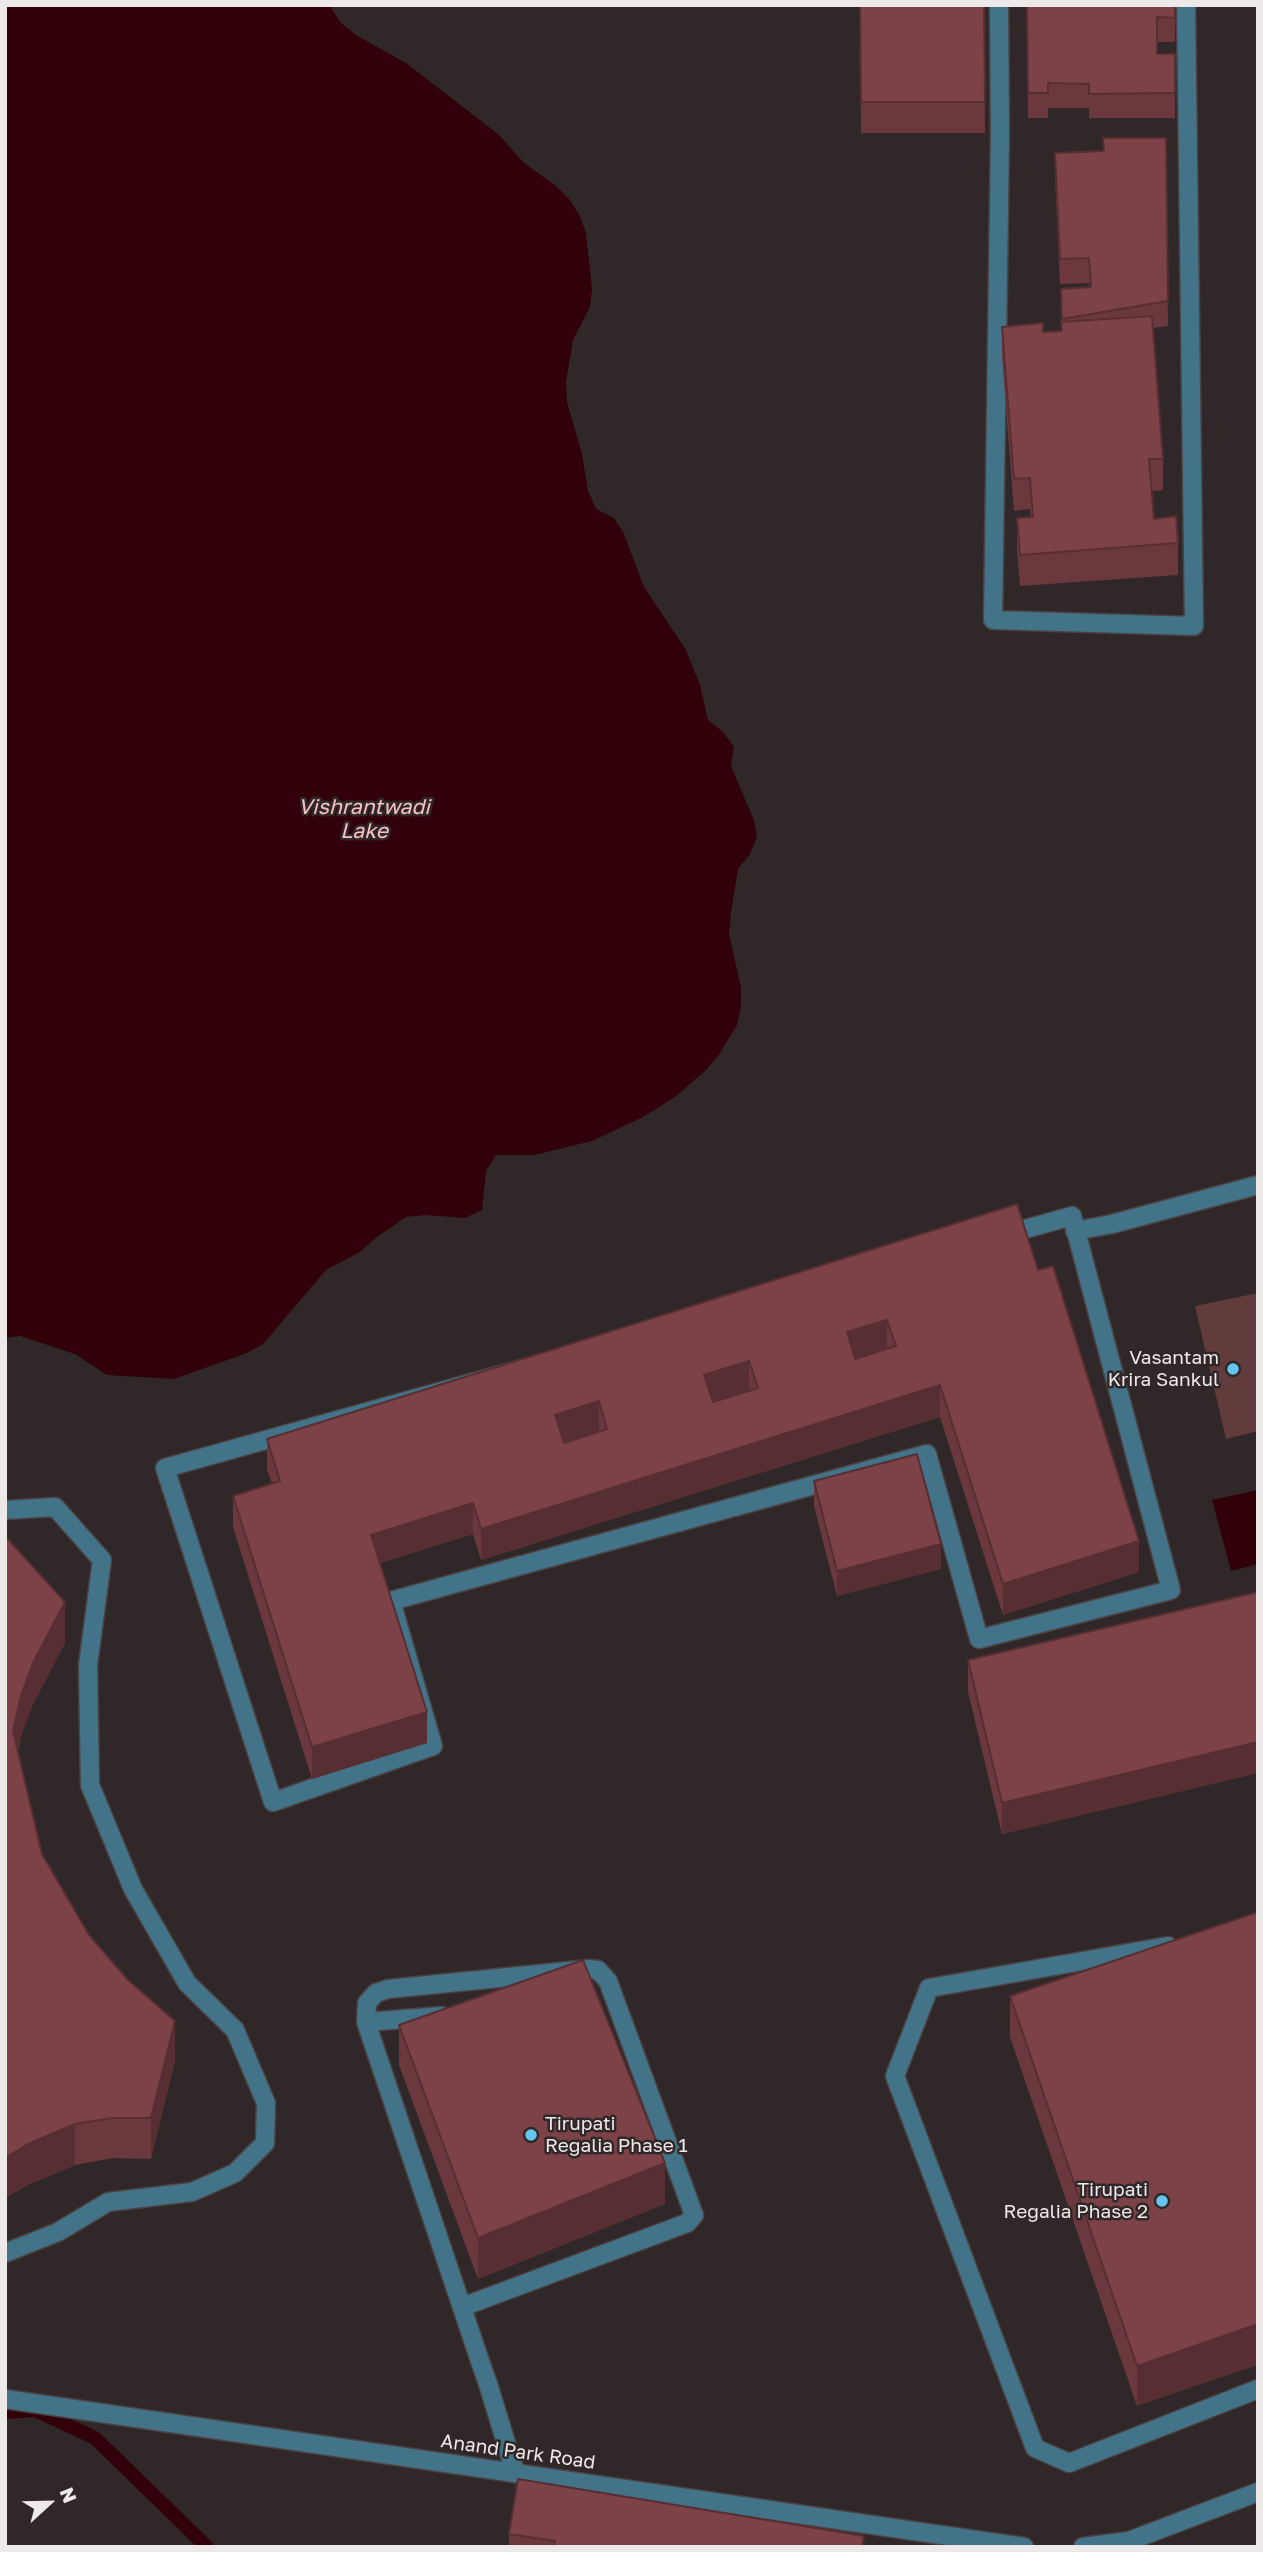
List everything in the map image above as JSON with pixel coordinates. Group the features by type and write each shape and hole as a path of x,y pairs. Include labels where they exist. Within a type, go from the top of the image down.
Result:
{"street":[{"path":"999,5 1000,135 993,620 1194,626 1186,5"},
{"path":"1075,1231 1112,1224 1258,1185"},
{"path":"1072,1216 1075,1231 1171,1590 979,1639 927,1454 391,1601 433,1746 273,1802 165,1468 1072,1216"},
{"path":"5,1510 55,1507 102,1560 88,1665 90,1785 133,1889 187,1983 235,2029 267,2103 265,2143 235,2173 192,2192 108,2202 58,2232 5,2253"},
{"path":"1189,1942 929,1988 895,2076 1035,2448 1069,2463 1258,2389"},
{"path":"462,2307 687,2223 694,2215 608,1981 598,1970 388,1989 376,1993 367,2003 366,2022 462,2307 488,2384 515,2473"},
{"path":"366,2022 457,2015"},
{"name":"Anand Park Road","path":"5,2399 1024,2547"},
{"path":"1083,2547 1129,2541 1258,2492"}],"shaded area":[{"name":"Vasantam Krira Sankul","path":"1258,1293 1258,1431 1226,1439 1195,1306"}],"water":[{"name":"Vishrantwadi Lake","path":"5,5 329,5 341,23 356,35 406,63 498,134 524,163 555,185 569,199 580,216 586,233 592,289 590,307 573,340 566,382 567,402 582,454 588,491 596,509 614,518 624,534 644,587 686,650 700,685 708,720 723,732 734,747 731,766 754,820 757,837 750,854 738,869 731,913 729,934 741,988 737,1025 718,1056 705,1071 675,1097 643,1117 592,1141 534,1155 496,1155 486,1171 482,1210 465,1218 425,1215 406,1217 360,1252 326,1270 263,1344 247,1353 174,1379 107,1375 75,1354 20,1336 5,1338"},
{"path":"1258,1490 1258,1564 1231,1571 1212,1500"}],"building":[{"path":"860,5 984,5 985,102 861,102"},
{"path":"1027,5 1175,5 1175,18 1157,17 1157,54 1175,54 1175,93 1089,94 1089,84 1048,83 1048,93 1028,93"},
{"path":"1103,138 1166,138 1168,301 1062,319 1061,289 1091,287 1089,258 1060,259 1055,153 1104,151"},
{"path":"1152,316 1163,459 1149,459 1154,519 1176,516 1178,543 1020,555 1017,518 1033,517 1030,478 1014,479 1002,327 1043,323 1043,332 1062,331 1061,322"},
{"path":"1017,1204 1038,1270 1053,1266 1139,1541 1003,1584 940,1385 481,1529 473,1503 371,1535 427,1712 312,1747 233,1496 280,1481 267,1439","holes":["887,1320 896,1346 855,1359 847,1332","749,1361 758,1388 713,1402 704,1375","599,1401 607,1429 564,1443 555,1415"]},
{"path":"917,1454 941,1544 837,1571 814,1481"},
{"path":"5,1536 65,1602 33,1663 21,1696 13,1731 42,1854 89,1935 128,1980 175,2021 151,2118 113,2118 75,2124 28,2144 5,2158"},
{"path":"1258,1592 1258,1742 1002,1803 968,1660"},
{"name":"Tirupati Regalia Phase 2","path":"1258,1912 1258,2324 1137,2366 1010,1996"},
{"name":"Tirupati Regalia Phase 1","path":"583,1960 665,2163 478,2238 399,2025"},
{"path":"518,2479 864,2536 862,2547 554,2547 555,2541 509,2534"}],"waterway":[{"path":"5,2412 35,2410 95,2438 207,2547"}],"place":[{"name":"Vasantam Krira Sankul","path":"1233,1369"},
{"name":"Tirupati Regalia Phase 1","path":"531,2135"},
{"name":"Tirupati Regalia Phase 2","path":"1162,2201"}]}
